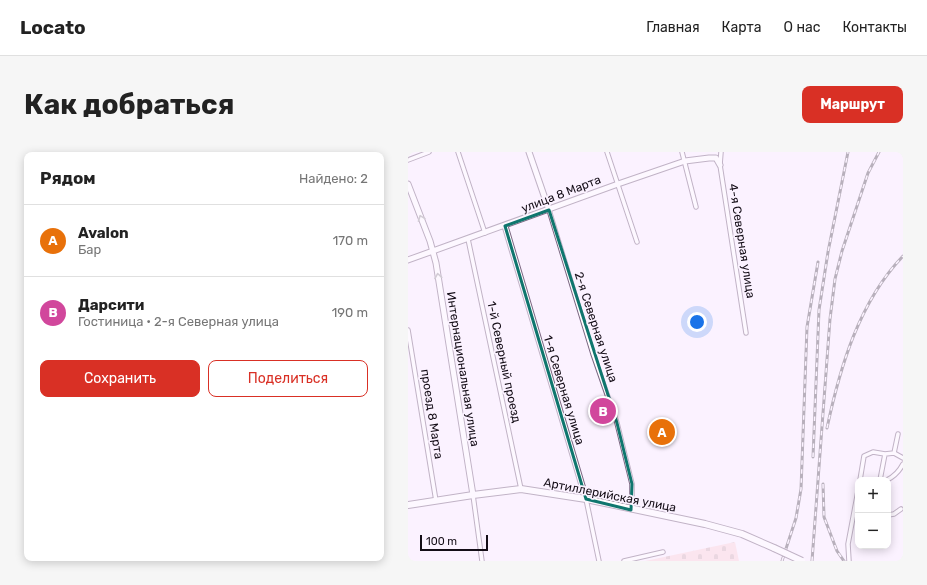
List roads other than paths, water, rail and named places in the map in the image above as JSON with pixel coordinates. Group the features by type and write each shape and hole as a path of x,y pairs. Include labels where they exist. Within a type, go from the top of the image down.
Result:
{"main road":[{"name":"Артиллерийская улица","path":"408,506 473,495 521,489 586,499 632,510 705,524 742,534 802,561"}],"street":[{"path":"408,160 429,152"},
{"path":"458,152 485,233"},
{"name":"2-я Северная улица","path":"529,152 549,210 593,354 617,423 632,484 632,510"},
{"path":"607,152 637,242"},
{"path":"682,152 696,207"},
{"path":"720,165 716,158 721,153"},
{"name":"4-я Северная улица","path":"721,153 720,165 746,333"},
{"name":"улица 8 Марта","path":"408,260 618,184 685,162 716,158"},
{"name":"Интернациональная улица","path":"408,184 436,263 482,561"},
{"name":"1-я Северная улица","path":"505,226 586,499 599,561"},
{"name":"1-й Северный проезд","path":"468,239 521,489"},
{"name":"проезд 8 Марта","path":"408,330 436,501"},
{"path":"894,453 898,434"},
{"path":"860,477 864,456 873,452 885,454 894,453 902,458 903,464 900,470 891,478"},
{"path":"881,477 885,454"},
{"path":"891,515 901,509"},
{"path":"849,561 848,544 855,520"},
{"path":"624,561 663,552"}],"railway":[{"path":"813,457 819,310 828,252 848,152"},
{"path":"812,561 830,319 835,279 842,251 868,173 879,152"},
{"path":"827,428 838,382 853,336 874,294 903,256"},
{"path":"782,561 796,518 801,489 807,327 818,262"},
{"path":"823,484 824,517 837,551 844,561"}],"place":[{"name":"Дарсити","path":"603,411"},
{"name":"Avalon","path":"662,432"}]}
